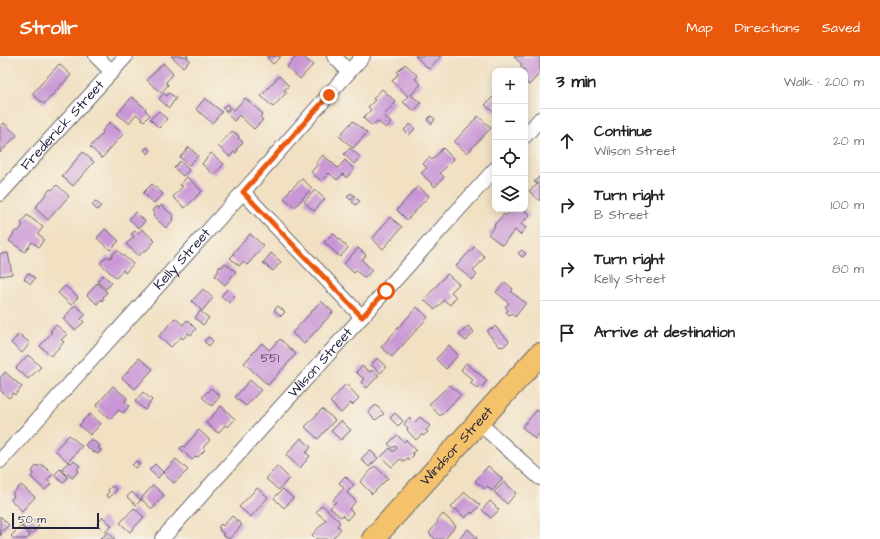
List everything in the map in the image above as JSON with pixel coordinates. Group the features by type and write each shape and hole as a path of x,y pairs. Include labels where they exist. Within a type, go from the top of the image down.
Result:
{"main road":[{"name":"Windsor Street","path":"373,539 540,354"}],"street":[{"path":"96,56 112,72"},
{"name":"Frederick Street","path":"0,194 126,56"},
{"path":"334,56 349,72"},
{"name":"Kelly Street","path":"0,461 243,192 363,56"},
{"path":"528,133 540,119"},
{"name":"Wilson Street","path":"162,539 492,172"},
{"path":"243,192 362,317"},
{"path":"478,422 540,478"}],"building":[{"path":"171,56 188,56 187,58 190,60 183,67"},
{"path":"268,56 281,56 273,64 267,58"},
{"path":"297,56 302,56 313,65 300,79 287,67"},
{"path":"415,56 441,56 429,69"},
{"path":"514,57 540,57 540,73 529,85 528,68 522,68 520,66 522,64"},
{"path":"163,63 173,74 166,82 168,85 161,93 147,80"},
{"path":"59,64 71,75 44,104 32,94"},
{"path":"405,64 418,76 415,79 421,84 411,95 421,103 414,111 403,102 408,96 392,81 398,74 397,72"},
{"path":"279,76 289,86 284,90 287,92 273,107 261,96"},
{"path":"382,89 396,102 384,115 391,123 386,128 377,121 372,126 363,118 371,110 368,107 375,100 373,99"},
{"path":"164,93 167,96 169,93 176,98 169,108 159,99"},
{"path":"132,97 146,109 145,110 150,115 144,121 136,114 129,123 117,114"},
{"path":"205,98 222,112 212,123 196,109"},
{"path":"245,98 263,114 260,117 263,120 254,129 239,115 234,121 226,113 231,107 234,110"},
{"path":"492,98 492,111 485,105"},
{"path":"227,104 230,106 226,111 222,108"},
{"path":"159,111 167,119 159,128 150,119"},
{"path":"431,116 435,119 432,124 427,120"},
{"path":"478,116 491,128 467,153 454,142"},
{"path":"353,121 367,133 353,148 339,136"},
{"path":"110,122 123,134 102,158 90,147 103,133 102,131"},
{"path":"4,123 17,135 0,153 0,127"},
{"path":"410,124 415,129 409,135 404,130"},
{"path":"232,131 237,134 239,137 238,138 243,142 237,149 238,150 236,153 234,152 230,157 218,146"},
{"path":"147,147 151,150 148,154 144,150"},
{"path":"189,147 198,156 188,166 180,157"},
{"path":"350,148 360,157 354,164 344,154"},
{"path":"443,148 454,159 440,173 444,177 435,187 421,173 427,168 423,164 429,157 432,160"},
{"path":"83,152 94,162 73,186 62,176"},
{"path":"211,153 224,164 214,175 202,164"},
{"path":"323,155 338,168 345,160 354,169 346,178 343,174 337,180 329,173 321,181 311,172"},
{"path":"180,161 189,170 183,176 174,168"},
{"path":"540,176 540,201 529,191 538,184 534,182"},
{"path":"187,177 202,191 185,208 173,197 183,186 180,185"},
{"path":"302,179 312,188 295,207 284,198"},
{"path":"152,184 163,194 154,203 143,193"},
{"path":"57,185 69,196 48,220 35,208 50,189 52,190"},
{"path":"418,186 429,196 407,220 397,210"},
{"path":"315,190 325,199 314,211 304,202"},
{"path":"351,193 355,196 351,200 347,197"},
{"path":"355,198 360,201 356,205 352,202"},
{"path":"95,201 101,206 97,210 92,205"},
{"path":"161,205 174,216 172,218 173,220 166,228 153,216 155,213 152,211 156,206 159,208"},
{"path":"135,212 145,221 139,228 129,219"},
{"path":"509,212 526,212 530,215 521,224 526,228 520,235 515,230 502,245 488,234 504,214 506,216"},
{"path":"27,215 43,227 38,234 44,239 39,247 32,242 25,252 9,241 16,230 18,232 23,225 21,223"},
{"path":"390,217 402,227 383,249 372,239"},
{"path":"105,229 119,241 110,250 97,238"},
{"path":"142,229 155,241 139,256 126,244 134,237 131,234 135,231 138,233"},
{"path":"333,233 348,248 340,257 324,242"},
{"path":"250,234 264,246 247,265 243,262 239,266 230,258"},
{"path":"474,247 485,257 473,271 477,275 472,280 456,266"},
{"path":"358,248 366,255 362,260 372,270 365,278 356,271 354,273 344,264"},
{"path":"117,250 133,264 125,273 123,270 116,278 100,263 107,256 110,258"},
{"path":"522,250 526,254 522,257 518,253"},
{"path":"8,253 12,274 0,276 0,254"},
{"path":"271,253 281,262 273,271 263,263"},
{"path":"225,263 236,272 225,285 215,276 220,266 221,268"},
{"path":"28,273 35,278 31,284 24,279"},
{"path":"447,274 459,284 451,292 456,297 450,305 444,300 435,310 424,300"},
{"path":"103,275 112,283 106,289 97,281"},
{"path":"505,282 513,289 511,292 526,303 515,317 512,313 509,315 506,312 508,310 505,307 509,303 496,292"},
{"path":"97,283 107,292 102,301 101,299 97,304 87,295"},
{"path":"65,286 78,297 71,305 58,293"},
{"path":"203,289 213,298 202,311 192,301"},
{"path":"227,289 235,297 230,303 221,296"},
{"path":"321,301 333,312 304,344 292,333"},
{"path":"75,305 86,314 81,319 84,322 75,330 63,319"},
{"path":"278,306 285,312 281,316 274,310"},
{"path":"417,307 428,317 392,357 381,347"},
{"path":"200,311 209,318 203,325 195,318"},
{"path":"175,318 183,325 187,320 196,329 191,335 188,333 183,339 181,337 171,347 159,336"},
{"path":"56,325 67,334 61,340 64,342 51,356 40,346"},
{"path":"468,326 474,332 466,341 459,335"},
{"path":"495,326 509,341 503,347 500,347 487,332 490,328 492,329"},
{"path":"19,334 30,343 22,353 11,343"},
{"path":"209,337 213,341 209,346 204,341"},
{"path":"280,339 296,354 268,385 244,363 262,343 269,350"},
{"path":"449,345 458,355 446,369 436,359"},
{"path":"28,355 41,367 28,379 16,368"},
{"path":"139,358 153,369 135,389 122,378"},
{"path":"377,358 385,366 381,373 371,365"},
{"path":"466,363 487,380 482,387 480,386 478,389 470,383 473,380 461,370"},
{"path":"362,366 370,372 372,370 379,375 367,388 361,382 364,379 356,372"},
{"path":"5,372 22,387 15,395 13,393 9,398 0,390 0,378"},
{"path":"250,380 261,390 246,406 235,397"},
{"path":"346,384 359,398 352,405 351,403 341,413 330,402"},
{"path":"450,385 461,395 440,416 429,404"},
{"path":"113,386 127,398 125,402 129,406 123,413 119,410 110,419 96,406"},
{"path":"211,388 220,396 212,406 202,397"},
{"path":"143,392 152,400 145,410 135,401"},
{"path":"376,405 384,414 375,420 368,412"},
{"path":"221,406 235,419 228,427 225,425 218,433 206,423"},
{"path":"322,409 335,420 318,439 305,427"},
{"path":"537,410 540,413 540,433 535,439 522,427"},
{"path":"395,413 403,421 398,426 390,418"},
{"path":"90,414 101,424 90,435 79,425"},
{"path":"420,417 430,426 426,430 428,432 423,436 422,434 416,440 404,424 409,418 414,423"},
{"path":"341,421 351,430 341,440 331,431"},
{"path":"199,430 210,440 203,448 205,450 198,457 196,456 192,460 180,448 183,446 184,447"},
{"path":"69,435 82,446 68,462 55,450"},
{"path":"397,435 404,442 406,440 416,450 412,453 414,455 409,460 408,458 404,461 400,459 392,467 381,457 390,448 393,452 397,448 395,446 393,448 388,444"},
{"path":"301,438 311,447 306,453 310,456 300,468 286,455"},
{"path":"91,439 100,446 98,448 101,450 98,454 95,452 94,453 85,445"},
{"path":"370,450 378,458 369,467 361,459"},
{"path":"176,459 188,470 174,483 163,473"},
{"path":"74,461 80,466 77,469 79,471 72,478 62,468 69,462 71,463"},
{"path":"136,461 140,464 136,468 132,465"},
{"path":"41,464 53,474 47,480 51,484 45,490 31,477 34,473 32,471 37,465 38,467"},
{"path":"155,464 163,472 158,478 149,470"},
{"path":"277,466 289,478 279,490 266,479"},
{"path":"375,466 388,478 372,494 360,482"},
{"path":"488,466 503,479 492,491 487,486 485,489 475,481"},
{"path":"60,469 68,477 63,483 54,475"},
{"path":"345,476 354,485 347,493 356,501 349,509 353,513 347,520 343,515 341,517 330,508 336,502 333,500 344,488 339,483"},
{"path":"504,482 516,493 507,504 494,492"},
{"path":"21,485 35,497 22,511 11,500 14,496 12,494"},
{"path":"153,485 164,495 152,509 141,499"},
{"path":"112,486 117,490 109,498 106,495"},
{"path":"257,488 268,497 251,517 239,507"},
{"path":"283,489 293,498 284,508 274,498"},
{"path":"132,492 141,500 136,505 127,497"},
{"path":"465,492 480,505 472,514 471,512 465,518 456,509 454,510 451,507"},
{"path":"490,501 499,510 491,518 482,510"},
{"path":"322,505 340,522 337,526 341,529 332,539 316,539 312,535 326,520 316,512"},
{"path":"134,508 144,517 130,532 120,523"},
{"path":"443,514 456,526 445,539 435,539 429,533"},
{"path":"0,516 9,525 0,533"},
{"path":"232,516 242,525 229,539 222,535 224,534 218,527 221,524 223,526"},
{"path":"31,517 39,526 31,534 22,526"},
{"path":"103,517 112,526 105,532 97,524"},
{"path":"21,526 30,536 26,539 14,539 11,536"},
{"path":"468,529 477,539 459,539"},
{"path":"108,532 115,539 99,539 101,537 102,538"}],"route":[{"path":"329,95 243,192 362,317 386,291"}]}
